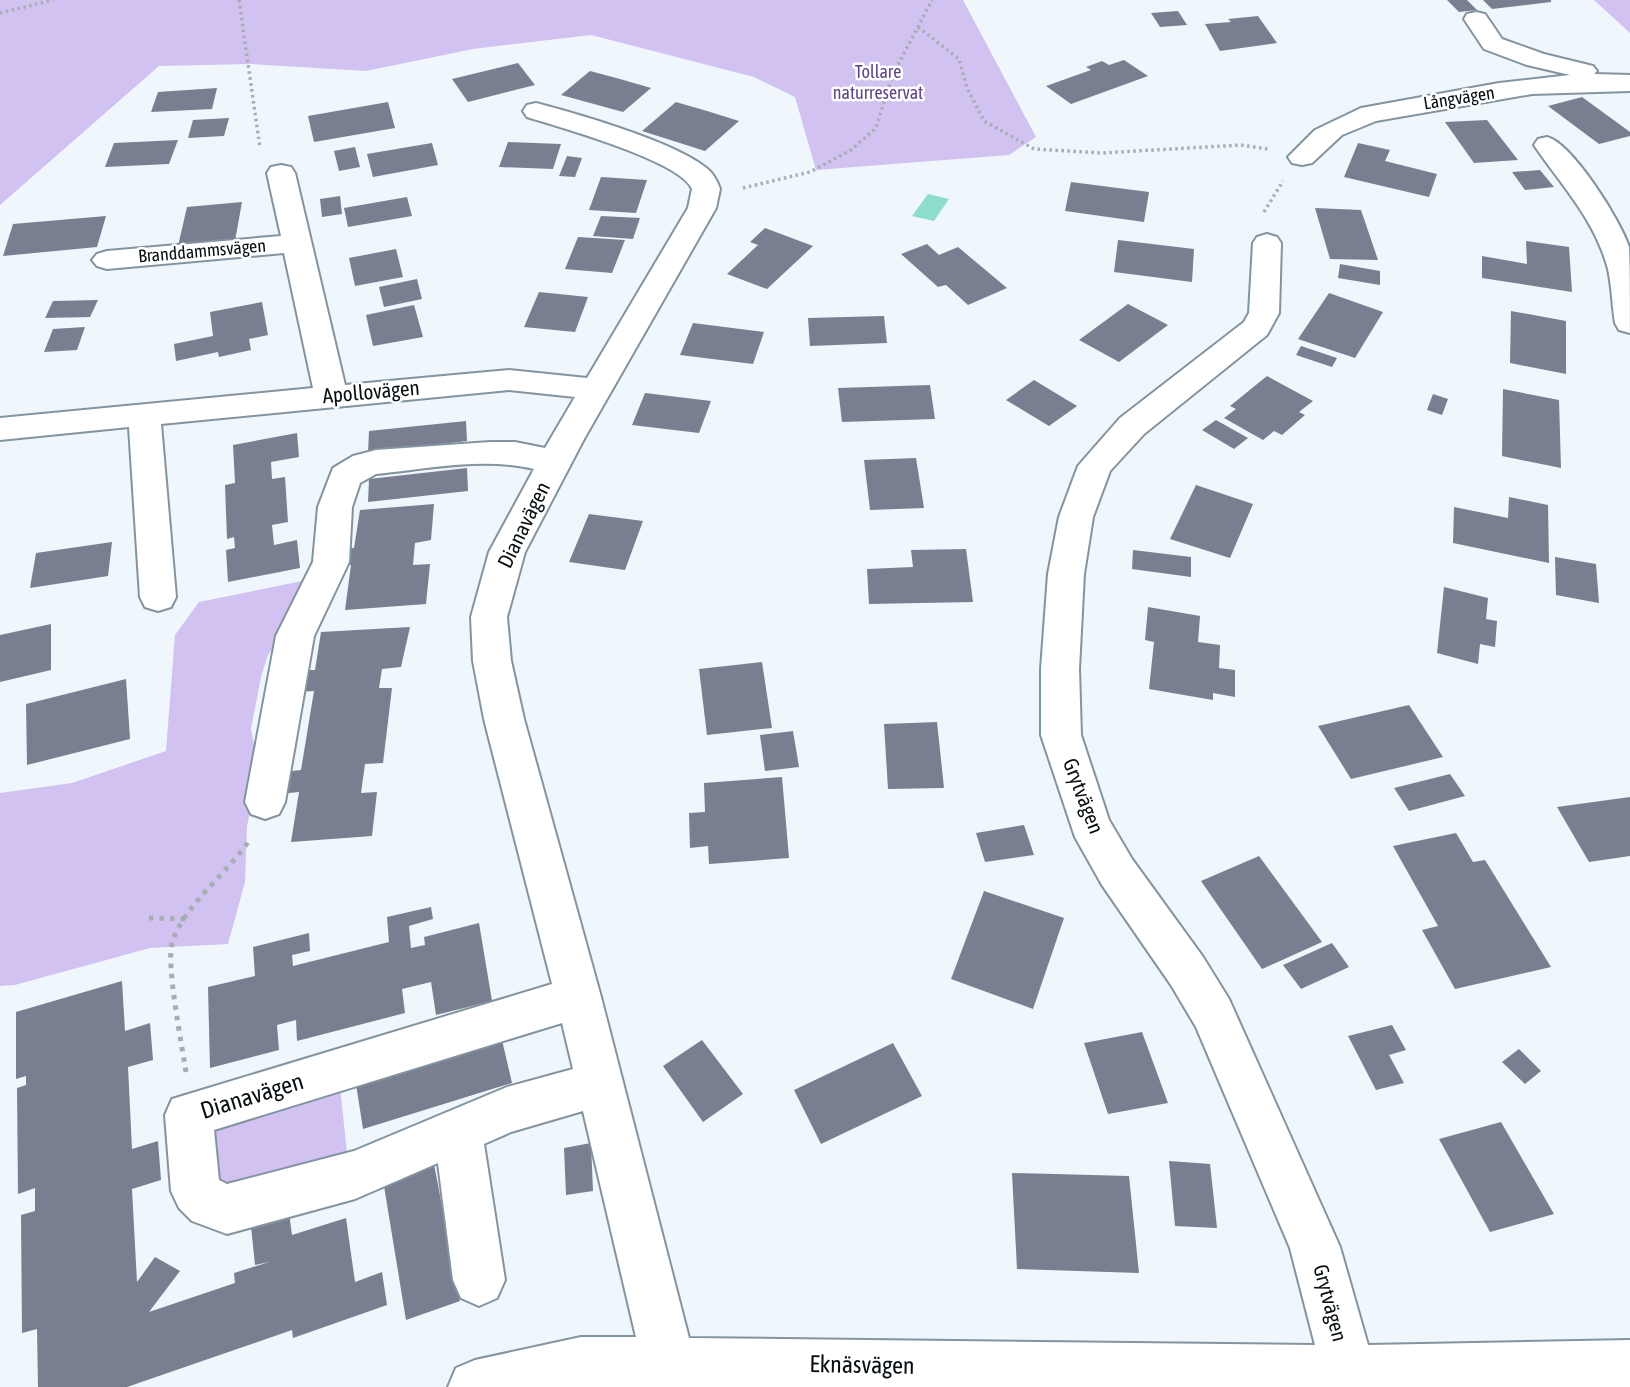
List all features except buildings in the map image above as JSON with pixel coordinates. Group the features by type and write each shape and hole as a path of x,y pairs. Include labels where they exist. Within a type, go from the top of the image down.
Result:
{"street":[{"path":"1476,19 1493,44 1536,60 1630,82"},
{"name":"Långvägen","path":"1302,157 1315,139 1343,123 1370,114 1546,84 1579,81 1630,82"},
{"path":"536,111 662,155 704,180 707,193 705,198"},
{"path":"1548,145 1586,191 1611,239 1622,266 1630,323"},
{"name":"Branddammsvägen","path":"281,173 331,395"},
{"name":"Dianavägen","path":"674,1375 578,996 503,719 492,661 489,617 507,552 702,208 705,198"},
{"name":"Branddammsvägen","path":"107,260 298,243"},
{"name":"Grytvägen","path":"1267,243 1264,313 1256,328 1132,426 1095,466 1085,486 1076,517 1066,574 1060,669 1061,735 1090,825 1117,872 1187,971 1213,1014 1315,1247 1349,1372"},
{"name":"Apollovägen","path":"0,429 331,395 509,380 597,389"},
{"path":"144,415 158,597"},
{"name":"Dianavägen","path":"265,802 295,636 331,562 335,507 345,476 365,464 376,462 490,453 515,453 556,462"},
{"name":"Dianavägen","path":"578,996 189,1115 196,1191 209,1204 227,1209 355,1175 507,1110 600,1084"},
{"path":"458,1130 479,1280"},
{"name":"Eknäsvägen","path":"475,1387 581,1363 674,1375 1349,1372 1630,1366"}],"path":[{"path":"0,13 53,0"},
{"path":"239,0 264,170 281,173"},
{"path":"705,198 810,172 851,150 876,128 892,76 932,0"},
{"path":"918,27 959,59 967,88 984,121 1034,149 1102,153 1241,145 1302,157 1275,192 1264,213 1260,234 1267,243"},
{"path":"189,1115 171,945 187,919 239,860 256,829 265,802"},
{"path":"149,918 187,919"}],"green space":[{"name":"Tollare naturreservat","path":"0,0 963,0 1036,137 1009,155 816,170 795,97 754,77 591,35 473,49 366,71 250,64 159,66 0,205"},
{"path":"1594,0 1630,0 1630,33"},
{"path":"307,580 304,601 268,655 261,677 251,729 259,770 247,826 245,882 228,944 150,948 15,985 0,986 0,793 72,783 166,751 175,635 199,602"},
{"path":"339,1077 347,1153 239,1186 216,1179 210,1132"}],"shaded area":[{"path":"928,194 949,199 934,221 912,216"}]}
